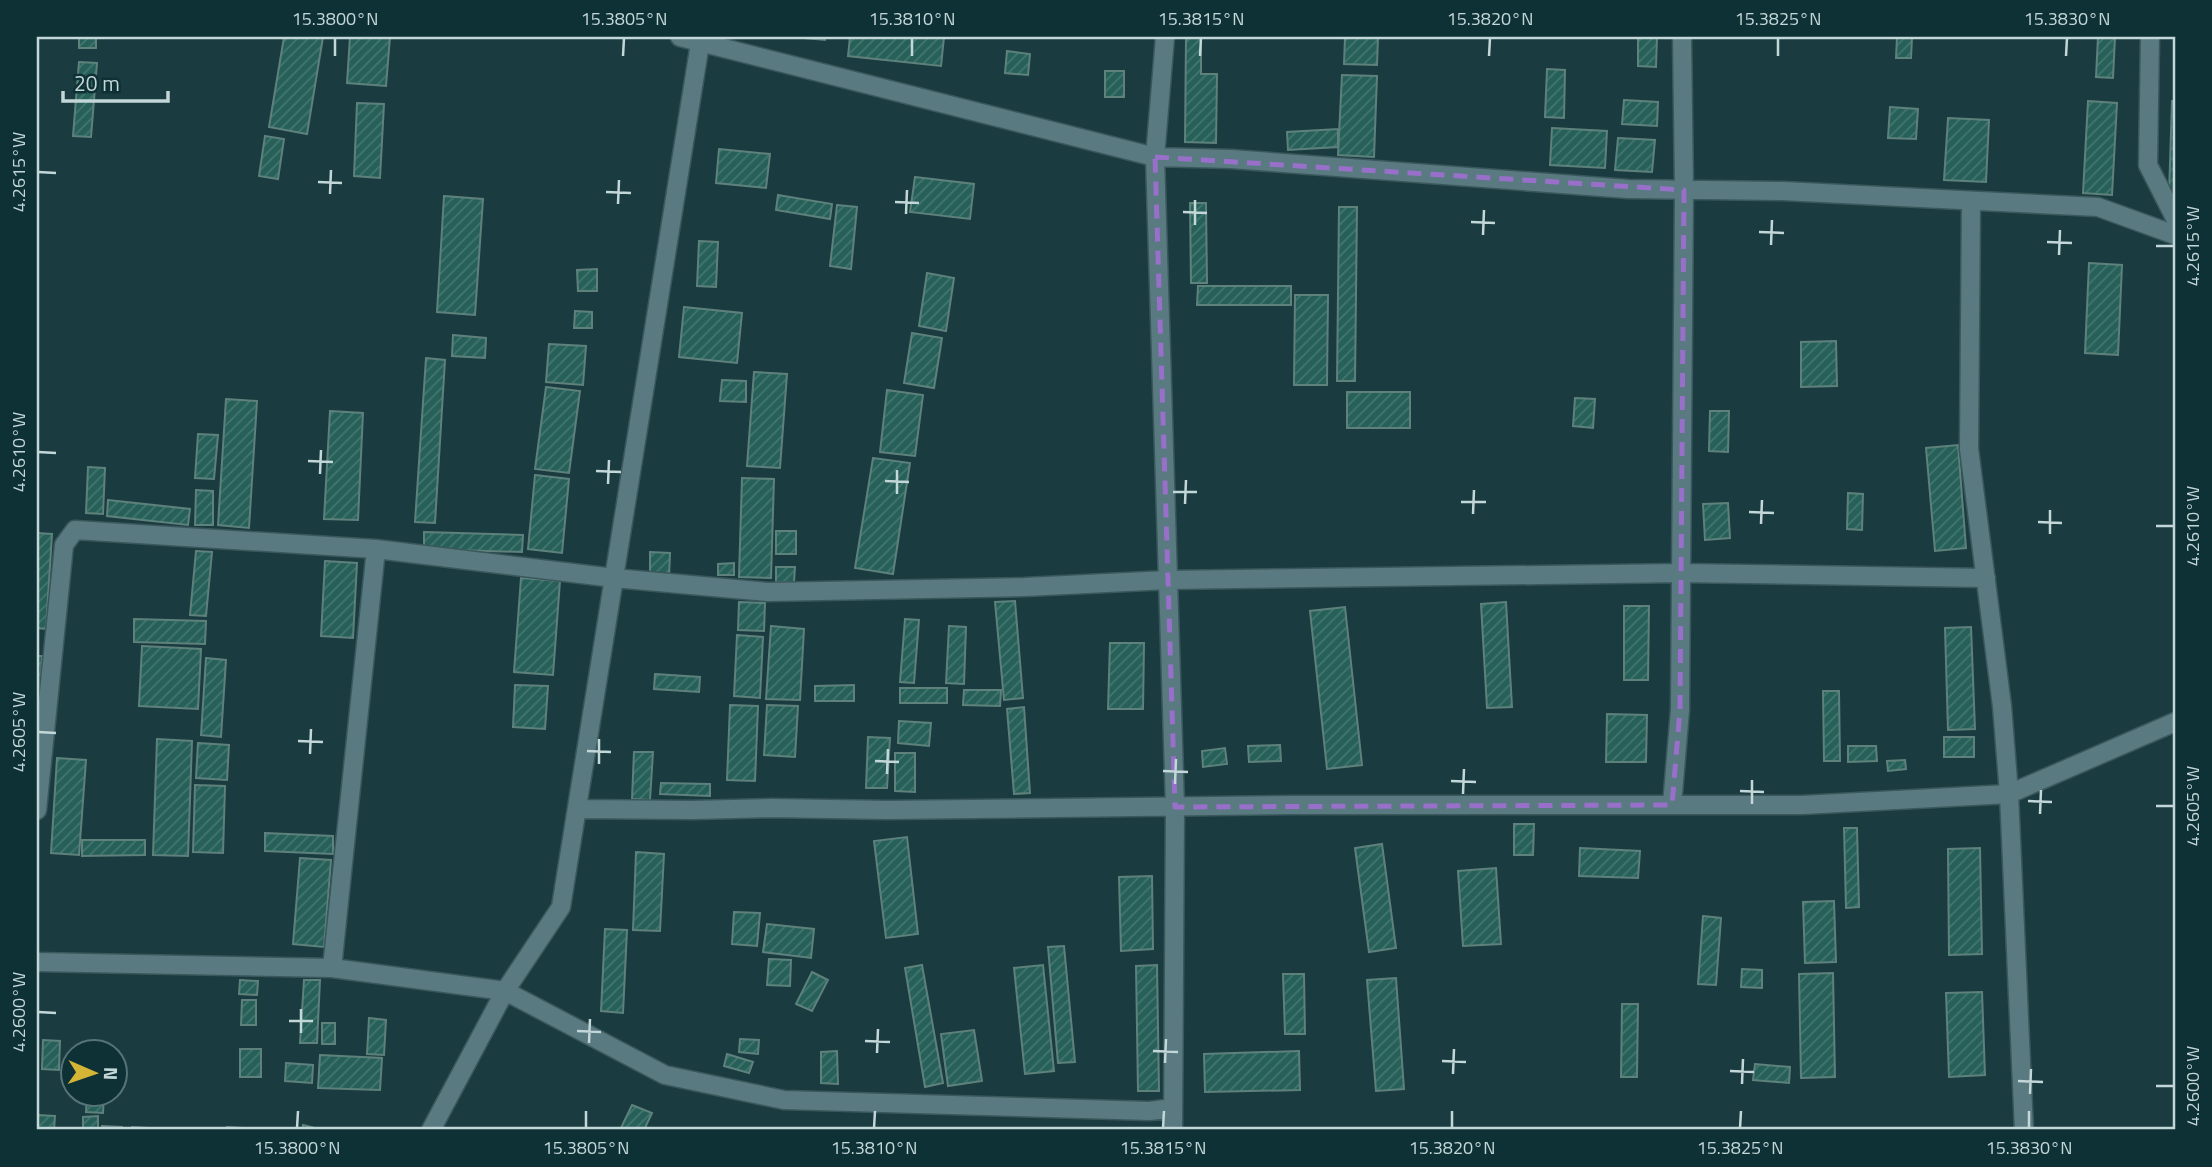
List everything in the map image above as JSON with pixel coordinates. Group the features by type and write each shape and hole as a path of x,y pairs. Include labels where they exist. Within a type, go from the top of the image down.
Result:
{"street":[{"path":"680,37 700,39 1155,157 1231,159 1628,189 1796,192 2098,207 2175,235"},
{"path":"1165,37 1155,157 1175,807 1173,1130"},
{"path":"1672,805 1680,710 1684,190 1682,37"},
{"path":"2150,37 2148,165 2175,218"},
{"path":"431,1130 505,991 561,907 700,39"},
{"path":"1970,201 1969,449 2002,706 2009,794 2024,1130"},
{"path":"37,810 64,545 75,530 376,549 614,578 768,592 1026,587 1168,580 1681,573 1986,578"},
{"path":"332,968 376,549"},
{"path":"577,809 1802,805 2009,794 2175,722"},
{"path":"37,962 332,968 505,991 665,1075 784,1100 1150,1111 1173,1108"}],"highlighted area":[{"path":"1155,157 1684,190 1680,710 1672,805 1175,807"}],"building":[{"path":"79,37 96,37 96,48 79,48"},
{"path":"284,37 323,37 307,134 269,127"},
{"path":"350,37 390,37 386,86 347,83"},
{"path":"792,37 825,37 825,40"},
{"path":"850,37 944,37 941,66 848,56"},
{"path":"1186,37 1201,37 1201,74 1217,74 1216,143 1185,142"},
{"path":"1345,37 1378,37 1377,65 1344,64"},
{"path":"1638,37 1657,37 1656,67 1638,66"},
{"path":"1897,37 1912,37 1911,58 1896,58"},
{"path":"2098,37 2115,37 2113,78 2096,77"},
{"path":"1007,51 1030,54 1028,75 1005,73"},
{"path":"79,62 97,63 91,137 73,136"},
{"path":"1547,69 1565,70 1564,118 1545,117"},
{"path":"1105,71 1124,71 1124,97 1105,97"},
{"path":"1342,75 1377,76 1374,157 1338,155"},
{"path":"1624,100 1658,102 1657,126 1622,124"},
{"path":"2088,101 2117,103 2112,195 2083,193"},
{"path":"2172,101 2175,101 2175,195 2169,195"},
{"path":"357,103 384,104 380,178 354,176"},
{"path":"1890,107 1918,109 1916,139 1888,138"},
{"path":"1948,118 1989,120 1986,182 1944,180"},
{"path":"1552,128 1607,131 1605,168 1550,165"},
{"path":"1338,129 1338,147 1288,150 1287,132"},
{"path":"265,136 284,139 278,179 259,176"},
{"path":"1618,138 1655,140 1652,172 1615,170"},
{"path":"719,149 770,154 766,188 716,183"},
{"path":"915,177 974,184 970,219 910,212"},
{"path":"778,195 832,204 830,219 776,210"},
{"path":"444,196 483,199 475,315 437,312"},
{"path":"1190,203 1206,203 1207,283 1191,283"},
{"path":"837,205 857,207 851,269 830,266"},
{"path":"1339,207 1357,207 1355,381 1337,381"},
{"path":"699,241 718,242 716,287 697,286"},
{"path":"2089,263 2122,265 2118,355 2085,353"},
{"path":"597,269 597,291 578,291 577,270"},
{"path":"927,273 954,278 946,331 919,326"},
{"path":"1198,286 1291,286 1291,305 1197,305"},
{"path":"1295,295 1328,295 1327,385 1294,385"},
{"path":"684,307 742,313 737,363 679,357"},
{"path":"575,311 592,312 592,328 574,328"},
{"path":"912,333 942,338 934,388 904,383"},
{"path":"453,335 486,338 485,358 452,356"},
{"path":"1836,341 1837,386 1801,387 1801,342"},
{"path":"549,344 586,346 583,385 546,382"},
{"path":"426,358 445,360 435,523 415,522"},
{"path":"754,372 787,374 780,468 747,466"},
{"path":"722,380 746,381 746,402 720,401"},
{"path":"546,387 580,391 569,473 535,469"},
{"path":"887,390 923,395 915,456 880,452"},
{"path":"1347,392 1410,392 1410,428 1347,428"},
{"path":"1575,398 1595,399 1593,428 1573,426"},
{"path":"226,399 257,401 249,528 218,525"},
{"path":"330,411 363,413 358,520 324,519"},
{"path":"1710,411 1729,411 1728,452 1709,451"},
{"path":"198,434 218,435 214,479 195,478"},
{"path":"1958,445 1966,548 1935,551 1926,448"},
{"path":"873,458 910,463 893,574 855,568"},
{"path":"88,467 105,468 103,514 86,513"},
{"path":"535,475 569,479 562,553 528,549"},
{"path":"742,478 774,479 771,578 739,577"},
{"path":"196,490 213,491 213,525 195,525"},
{"path":"1848,493 1863,494 1862,530 1847,529"},
{"path":"108,500 190,509 188,525 107,516"},
{"path":"1728,503 1730,538 1705,540 1703,504"},
{"path":"776,531 796,531 796,554 776,554"},
{"path":"424,532 523,535 522,552 424,549"},
{"path":"37,533 52,534 46,629 37,628"},
{"path":"196,551 212,552 206,616 190,615"},
{"path":"650,552 670,553 669,578 650,576"},
{"path":"325,561 357,563 353,638 321,636"},
{"path":"734,563 734,575 718,575 718,564"},
{"path":"776,567 795,567 794,582 776,582"},
{"path":"521,578 560,581 553,675 514,672"},
{"path":"1015,601 1023,698 1004,700 995,602"},
{"path":"739,602 765,603 764,631 738,630"},
{"path":"1506,602 1512,707 1487,708 1481,604"},
{"path":"1624,606 1649,606 1648,680 1624,680"},
{"path":"1345,607 1362,765 1327,769 1310,611"},
{"path":"134,619 206,621 205,644 134,642"},
{"path":"905,619 919,620 914,683 900,682"},
{"path":"771,626 804,629 800,700 766,699"},
{"path":"949,626 966,627 964,684 946,683"},
{"path":"1971,627 1975,729 1948,730 1945,628"},
{"path":"737,635 763,637 760,698 734,696"},
{"path":"1110,643 1144,643 1143,709 1108,709"},
{"path":"142,646 201,649 198,709 139,706"},
{"path":"37,656 42,656 39,716 37,716"},
{"path":"206,658 226,660 221,737 201,735"},
{"path":"655,674 700,677 699,692 654,689"},
{"path":"515,685 548,686 545,729 513,727"},
{"path":"854,685 854,701 815,701 815,686"},
{"path":"900,688 947,688 947,703 900,703"},
{"path":"964,690 1001,690 1000,706 963,705"},
{"path":"1823,691 1839,691 1840,761 1824,761"},
{"path":"730,705 758,706 755,781 727,780"},
{"path":"767,705 798,706 795,757 764,755"},
{"path":"1024,707 1030,793 1014,794 1007,709"},
{"path":"1607,714 1647,715 1646,762 1606,762"},
{"path":"899,721 931,723 929,746 898,743"},
{"path":"868,737 890,738 887,788 866,788"},
{"path":"1944,737 1974,737 1974,757 1944,757"},
{"path":"157,739 192,741 188,856 153,855"},
{"path":"198,743 229,745 227,780 196,778"},
{"path":"1280,745 1281,761 1249,762 1248,746"},
{"path":"1848,746 1876,746 1877,761 1848,762"},
{"path":"1225,748 1227,764 1203,767 1202,751"},
{"path":"634,752 653,752 650,800 632,799"},
{"path":"895,753 915,753 915,792 895,791"},
{"path":"57,758 86,760 79,855 51,853"},
{"path":"1905,760 1906,769 1888,771 1887,761"},
{"path":"661,783 710,784 710,796 660,794"},
{"path":"195,785 225,786 223,853 193,852"},
{"path":"1514,824 1534,824 1533,855 1514,855"},
{"path":"1844,828 1857,828 1859,907 1846,908"},
{"path":"265,833 333,836 333,854 265,851"},
{"path":"907,837 918,934 886,938 874,841"},
{"path":"82,840 145,840 145,855 82,856"},
{"path":"1382,844 1396,948 1369,952 1355,848"},
{"path":"1580,848 1640,851 1638,878 1579,876"},
{"path":"1980,848 1982,954 1949,955 1948,849"},
{"path":"636,852 664,854 660,931 633,930"},
{"path":"300,858 331,860 324,947 293,944"},
{"path":"1496,868 1501,944 1463,946 1458,871"},
{"path":"1152,876 1153,949 1121,951 1119,877"},
{"path":"1834,901 1836,962 1805,963 1803,902"},
{"path":"734,912 760,913 757,946 732,944"},
{"path":"1703,916 1721,918 1716,985 1698,984"},
{"path":"767,924 814,929 811,958 763,952"},
{"path":"605,929 627,930 623,1013 601,1011"},
{"path":"1064,946 1075,1062 1058,1063 1048,947"},
{"path":"769,959 791,960 790,986 767,985"},
{"path":"922,965 943,1083 925,1087 905,968"},
{"path":"1043,965 1054,1071 1025,1074 1014,968"},
{"path":"1157,965 1159,1091 1138,1091 1136,966"},
{"path":"1742,969 1762,970 1762,988 1741,987"},
{"path":"812,972 828,980 812,1011 796,1004"},
{"path":"1833,973 1835,1077 1801,1078 1799,974"},
{"path":"1283,974 1304,974 1305,1034 1285,1034"},
{"path":"1396,978 1404,1089 1376,1091 1367,980"},
{"path":"240,980 258,981 257,995 239,994"},
{"path":"304,980 320,980 317,1043 300,1043"},
{"path":"1982,992 1985,1075 1949,1077 1946,993"},
{"path":"242,1000 256,1000 256,1025 241,1025"},
{"path":"1622,1004 1638,1004 1637,1077 1621,1077"},
{"path":"369,1018 386,1020 384,1055 367,1054"},
{"path":"322,1023 335,1023 335,1044 322,1044"},
{"path":"974,1030 982,1081 948,1086 941,1034"},
{"path":"740,1039 759,1040 758,1054 739,1052"},
{"path":"43,1040 60,1041 59,1070 42,1069"},
{"path":"240,1049 261,1049 261,1077 240,1077"},
{"path":"837,1051 838,1084 821,1083 821,1052"},
{"path":"1299,1051 1300,1090 1205,1092 1204,1054"},
{"path":"727,1054 753,1062 749,1073 724,1066"},
{"path":"320,1055 382,1058 380,1090 318,1088"},
{"path":"286,1063 313,1065 312,1083 285,1081"},
{"path":"1755,1064 1790,1067 1789,1083 1753,1080"},
{"path":"632,1105 652,1113 644,1130 620,1130"},
{"path":"86,1108 103,1108 103,1113 86,1112"},
{"path":"37,1115 55,1116 54,1130 37,1130"},
{"path":"98,1116 98,1130 83,1130 83,1117"},
{"path":"303,1125 319,1129 319,1130 302,1130"},
{"path":"102,1126 122,1127 122,1130 102,1130"},
{"path":"132,1127 148,1128 148,1130 131,1130"},
{"path":"227,1127 262,1129 262,1130 227,1130"}]}
